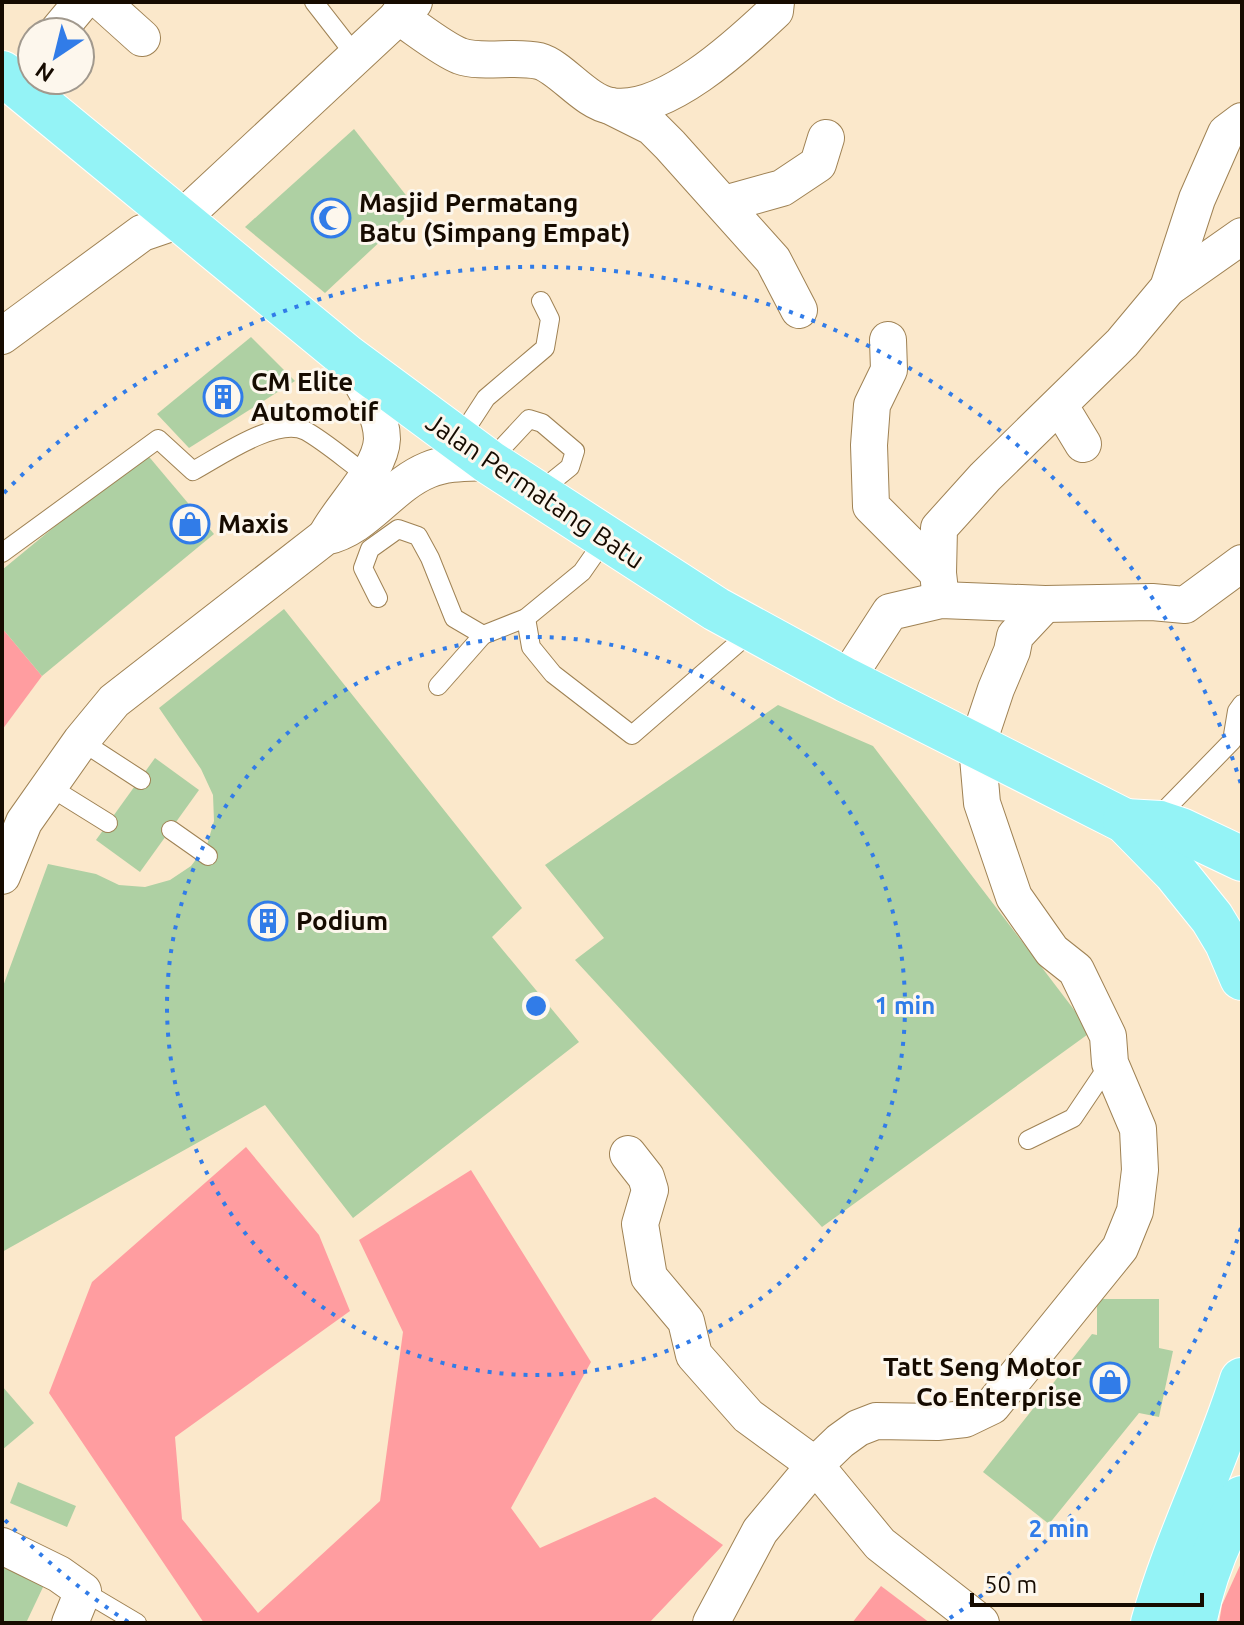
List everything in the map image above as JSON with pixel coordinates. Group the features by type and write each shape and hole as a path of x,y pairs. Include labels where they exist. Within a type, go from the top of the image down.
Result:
{"main road":[{"name":"Jalan Permatang Batu","path":"42,96 180,220 347,357 473,452 676,586 846,680 977,746 1139,822 1181,830 1242,859"},
{"name":"Jalan Permatang Batu","path":"1139,822 1212,918 1242,978"},
{"path":"1153,1623 1162,1591 1224,1436 1242,1380"},
{"path":"1194,1623 1210,1563 1222,1533 1242,1498"}],"street":[{"path":"102,2 142,38"},
{"path":"610,106 645,103 688,82 739,45 781,5"},
{"path":"2,336 142,233 180,220 406,9 461,56 541,61 585,94 652,127 773,260 799,310"},
{"path":"1168,288 1202,186 1226,133 1242,121"},
{"path":"724,204 782,188 818,164 826,138"},
{"path":"940,586 939,528 985,477 1122,343 1168,288 1242,236"},
{"path":"888,340 889,370 872,405 869,445 871,506 940,586"},
{"path":"2,876 24,822 81,741 114,701 325,537 367,475 378,457 382,439 367,393 347,357"},
{"path":"1060,406 1083,444"},
{"path":"325,537 352,527 424,471 473,452"},
{"path":"846,680 890,612 940,586 1045,604 1152,602 1185,605 1242,563"},
{"path":"711,1623 760,1531 815,1465 849,1434 876,1421 965,1419 992,1406 1120,1248 1135,1211 1140,1170 1138,1129 1110,1063 1108,1036 1076,970 1052,951 1014,897 982,803 977,746 1015,636 1045,604"},
{"path":"628,1154 646,1177 650,1190 640,1224 649,1277 686,1321 694,1355 748,1416 815,1465 880,1544 981,1623"},
{"path":"2,1546 59,1574 76,1607"}],"lane":[{"path":"314,2 356,56"},
{"path":"473,452 486,398 545,348 550,319 541,301"},
{"path":"473,452 529,419 542,423 575,451 570,467 536,494"},
{"path":"2,553 158,439 193,471 266,432 286,427 304,430 367,475"},
{"path":"378,598 363,568 370,549 398,529 418,536 454,618 483,635"},
{"path":"438,686 483,635 526,618 582,572 605,539"},
{"path":"526,618 531,647 553,674 632,735 754,629"},
{"path":"1139,822 1237,746 1237,711 1242,704"},
{"path":"81,741 141,780"},
{"path":"50,787 108,823"},
{"path":"171,830 208,856"},
{"path":"1028,1140 1073,1118 1110,1063"},
{"path":"76,1607 137,1623"}],"shaded area":[{"path":"2,628 42,676 2,730"},
{"path":"246,1147 319,1235 350,1311 175,1437 182,1519 258,1613 380,1501 403,1332 359,1240 471,1170 591,1362 511,1508 540,1548 655,1497 723,1545 649,1623 204,1623 49,1393 92,1282"},
{"path":"1242,1561 1242,1623 1219,1623 1222,1605"},
{"path":"881,1586 930,1623 852,1623"}],"building":[{"name":"Masjid Permatang Batu (Simpang Empat)","path":"354,129 416,208 325,293 245,227"},
{"name":"CM Elite Automotif","path":"251,337 295,381 189,448 157,414"},
{"path":"145,452 214,534 42,676 2,628 2,570"},
{"name":"Podium","path":"284,609 522,908 492,937 579,1042 353,1218 265,1105 2,1252 2,989 48,864 96,874 119,885 145,887 170,880 191,866 207,845 214,821 213,795 201,769 159,708"},
{"path":"778,705 873,746 1091,1032 822,1227 575,960 604,938 545,865"},
{"path":"155,758 199,790 140,872 96,840"},
{"name":"Tatt Seng Motor Co Enterprise","path":"1097,1299 1159,1299 1159,1348 1173,1351 1159,1417 1139,1413 1049,1524 983,1472 1092,1334 1097,1335"},
{"path":"2,1386 34,1423 2,1450"},
{"path":"18,1482 76,1506 67,1527 10,1503"},
{"path":"2,1565 44,1585 26,1623 2,1623"}],"place":[{"name":"Masjid Permatang Batu (Simpang Empat)","path":"331,218"},
{"name":"CM Elite Automotif","path":"223,397"},
{"name":"Maxis","path":"190,524"},
{"name":"Podium","path":"268,921"},
{"name":"Tatt Seng Motor Co Enterprise","path":"1110,1382"}]}
